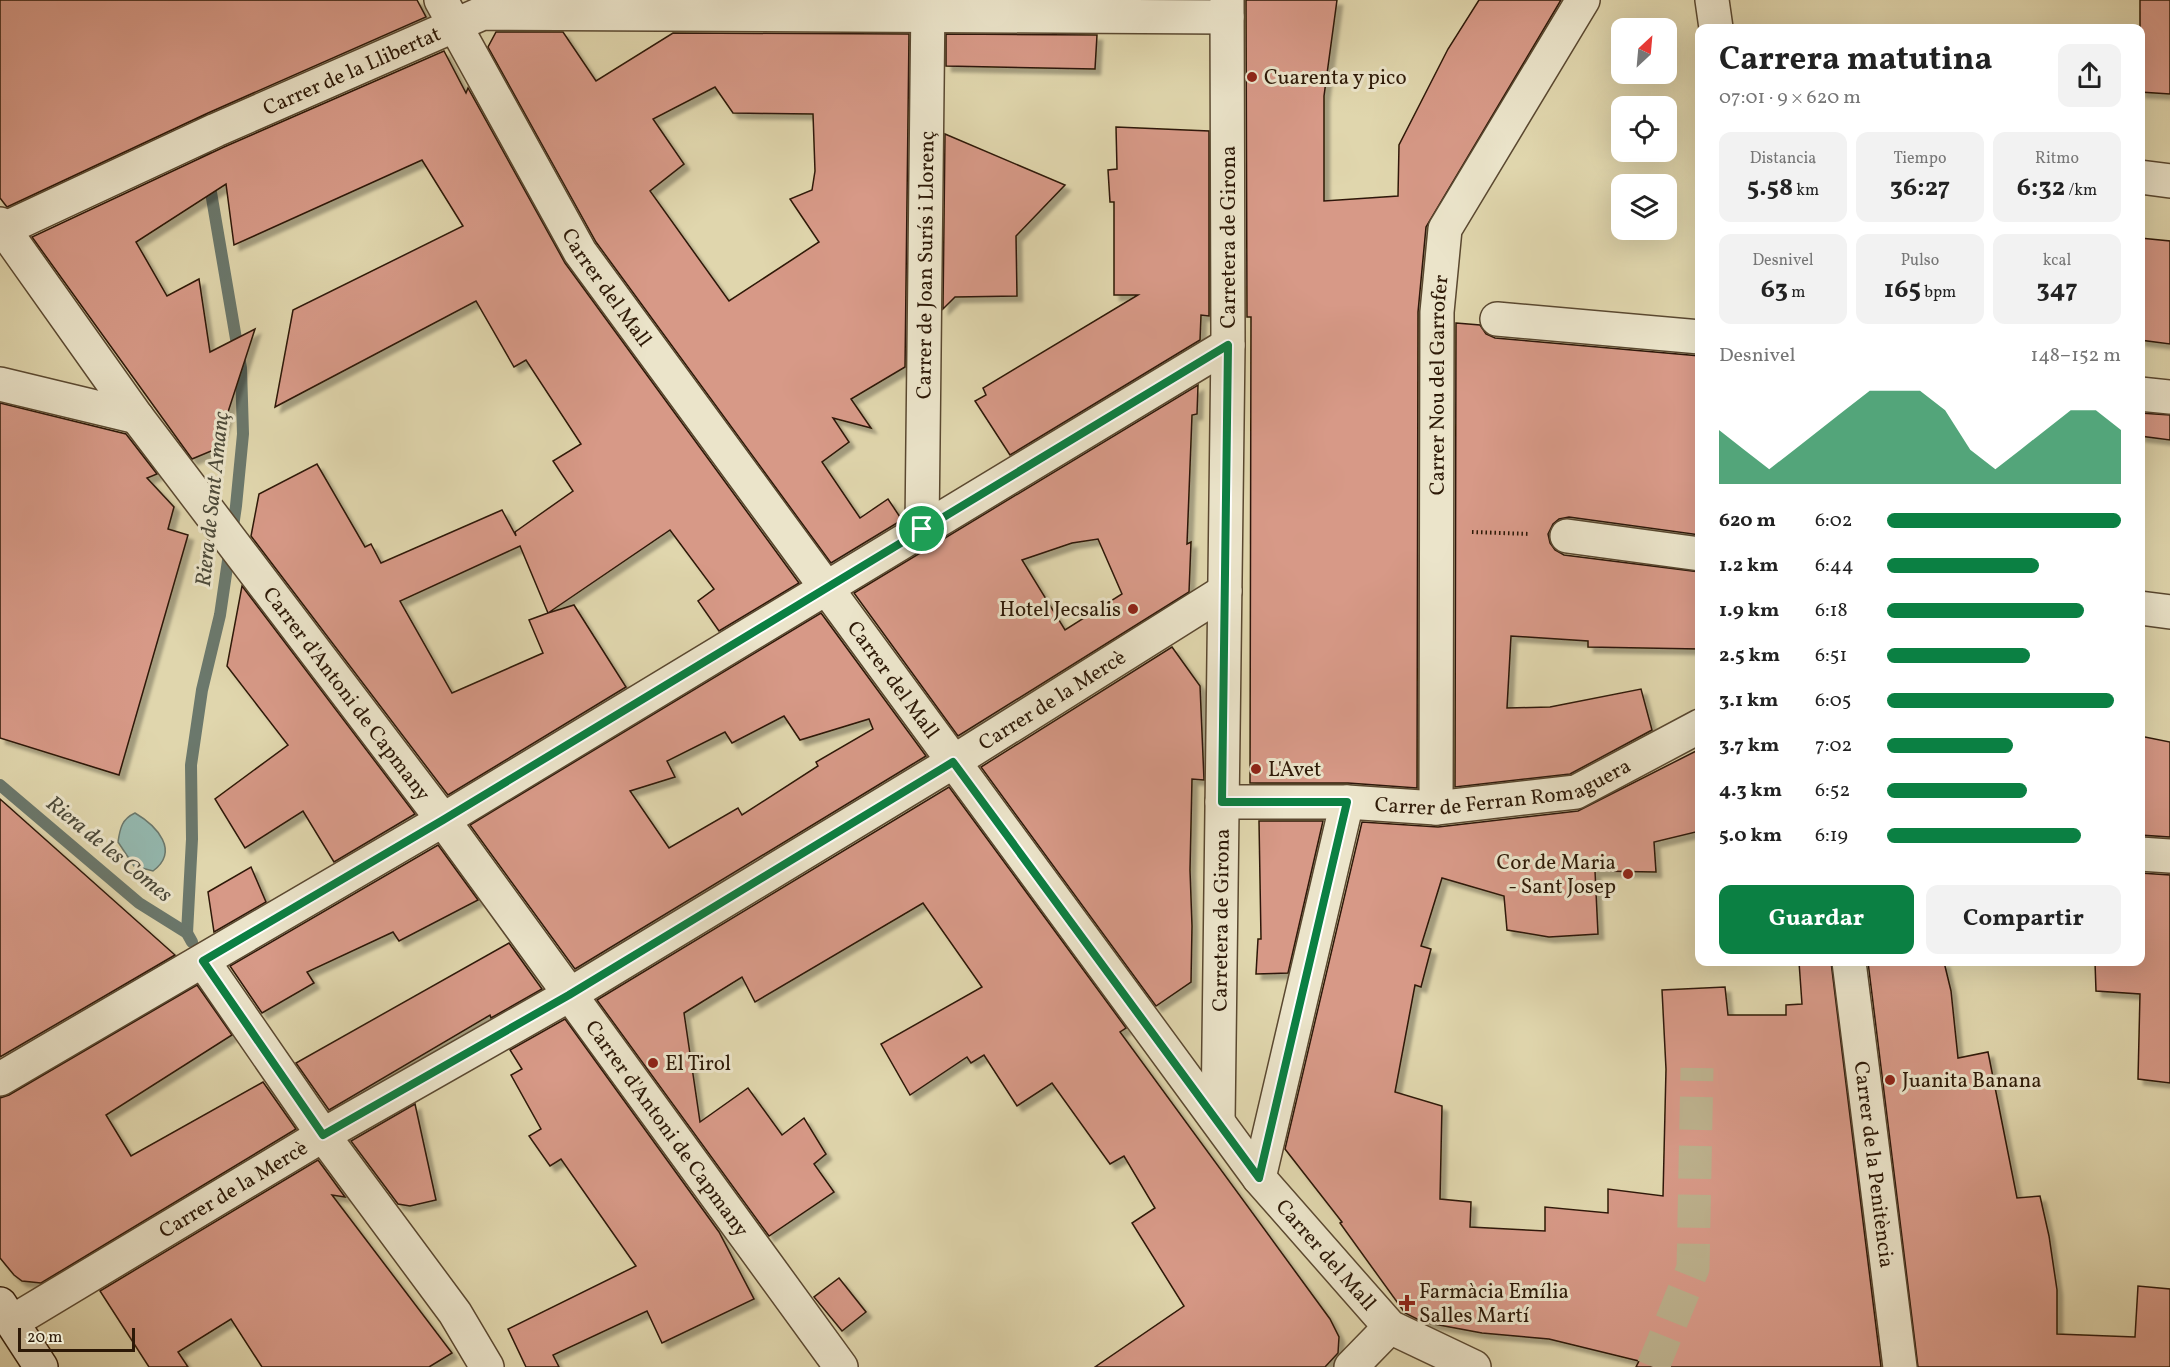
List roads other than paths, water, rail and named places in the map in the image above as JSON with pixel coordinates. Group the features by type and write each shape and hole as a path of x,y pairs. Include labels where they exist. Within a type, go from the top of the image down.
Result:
{"street":[{"name":"Carrer Nou del Garrofer","path":"1436,808 1439,531 1437,312 1445,229 1583,0"},
{"path":"1712,0 1715,24"},
{"name":"Carrer de la Llibertat","path":"2,226 216,130 448,12 483,13 655,7 1227,9"},
{"name":"Carrer de Joan Surís i Llorenç","path":"922,529 928,8"},
{"name":"Carretera de Girona","path":"1218,1121 1228,345 1227,9"},
{"name":"Carrer del Mall","path":"448,12 580,252 1259,1178 1390,1327"},
{"path":"2145,178 2170,181"},
{"name":"Carrer d'Antoni de Capmany","path":"2,226 137,417 443,820 841,1367"},
{"path":"1497,318 1695,337"},
{"path":"0,1079 443,820 1228,345"},
{"path":"0,384 137,417"},
{"path":"2145,394 2170,398"},
{"path":"1567,536 1695,553"},
{"name":"Carrer de la Mercè","path":"6,1313 569,995 953,762 1225,591"},
{"path":"2145,609 2170,612"},
{"name":"Carrer de Ferran Romaguera","path":"1222,802 1347,802 1436,808 1576,792 1695,729"},
{"path":"1259,1178 1347,802"},
{"path":"2145,854 2170,856"},
{"path":"203,961 323,1135 455,1313 487,1367"},
{"name":"Carrer de la Penitència","path":"1850,966 1900,1367"},
{"path":"6,1313 41,1367"},
{"path":"1351,1367 1390,1327 1474,1367"}],"water":[{"path":"135,813 151,825 165,847 165,855 161,863 153,871 134,866 118,842 122,825"}],"waterway":[{"name":"Riera de Sant Amanç","path":"187,933 192,839 191,765 202,690 220,615 236,506 243,434 241,368 207,169 199,101"},
{"name":"Riera de les Comes","path":"0,785 139,903 187,933 192,942"}],"tunnel":[{"path":"1653,1367 1693,1268 1697,1068"}],"place":[{"name":"Cuarenta y pico","path":"1252,77"},
{"name":"Hotel Jecsalis","path":"1133,609"},
{"name":"L'Avet","path":"1256,769"},
{"name":"Cor de Maria - Sant Josep","path":"1628,874"},
{"name":"El Tirol","path":"653,1063"},
{"name":"Juanita Banana","path":"1890,1080"},
{"name":"Farmàcia Emília Salles Martí","path":"1407,1303"}]}
